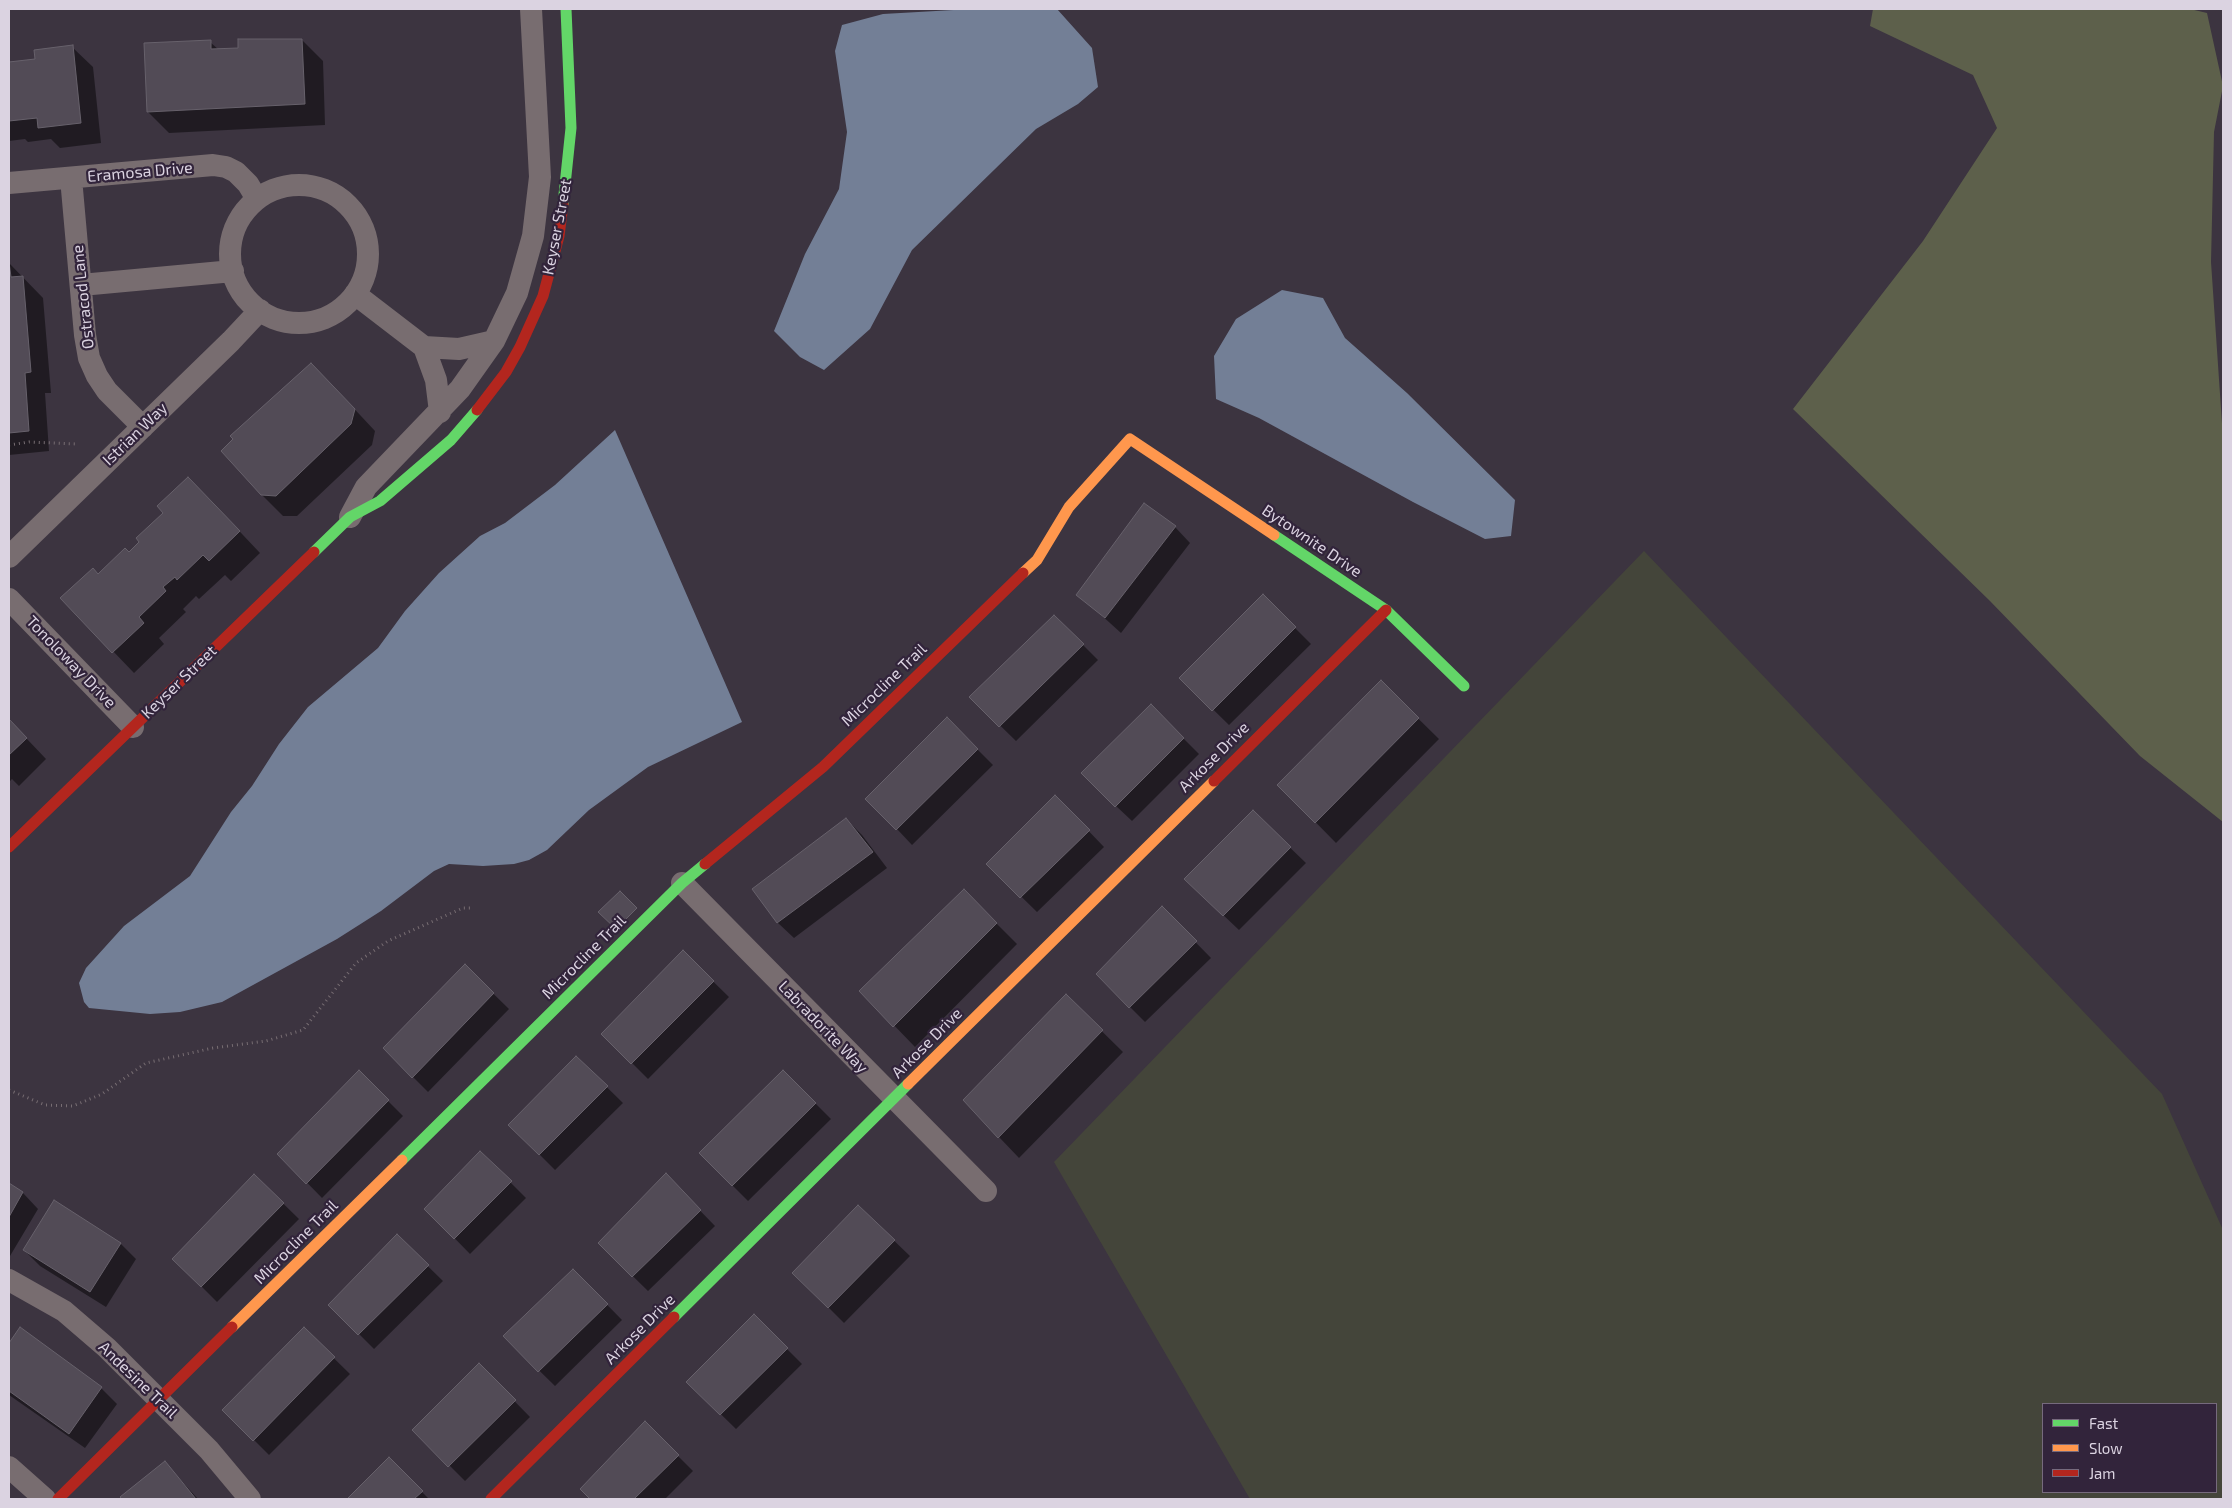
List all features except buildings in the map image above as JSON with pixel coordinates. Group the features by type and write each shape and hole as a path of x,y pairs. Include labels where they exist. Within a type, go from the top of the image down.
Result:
{"street":[{"name":"Keyser Street","path":"350,517 366,487 460,389 494,341 517,293 526,267 538,206 540,148 531,9"},
{"name":"Keyser Street","path":"9,846 350,517 380,501 451,440 468,422 506,372 532,322 552,266 559,236 568,172 571,128 566,9"},
{"name":"Eramosa Drive","path":"9,183 213,166 226,167 236,172 248,184 257,199"},
{"name":"Ostracod Lane","path":"71,178 85,335 89,358 97,376 119,404 143,427"},
{"path":"294,185 313,186 332,192 348,204 360,219 367,238 368,257 364,277 355,294 343,307 328,316 311,322 293,322 276,318 260,310 248,300 238,286 233,271 231,256 232,239 237,224 246,210 257,199 274,190 294,185"},
{"path":"81,285 233,271"},
{"path":"355,294 424,347 436,380 440,412"},
{"name":"Istrian Way","path":"9,556 143,427 260,310"},
{"path":"424,347 459,349 494,341"},
{"name":"Bytownite Drive","path":"1130,439 1386,610 1464,686"},
{"name":"Microcline Trail","path":"58,1499 682,883 823,767 1037,560 1069,507 1130,439"},
{"name":"Tonoloway Drive","path":"9,599 133,727"},
{"name":"Arkose Drive","path":"491,1499 1386,610"},
{"name":"Labradorite Way","path":"682,883 986,1191"},
{"name":"Andesine Trail","path":"9,1280 64,1311 107,1348 209,1450 250,1499"},
{"path":"9,1467 45,1499"}],"path":[{"path":"9,445 28,442 77,444"},
{"path":"9,1090 45,1105 73,1106 102,1094 146,1063 213,1048 266,1041 302,1030 356,963 388,941 463,908 471,908"}],"shaded area":[{"path":"1644,551 2162,1094 2223,1230 2223,1499 1250,1499 1054,1162"}],"green space":[{"path":"1873,9 2190,9 2207,13 2223,86 2214,132 2211,262 2223,438 2223,822 2140,756 1990,601 1793,409 1923,241 1997,128 1973,75 1870,26"}],"water":[{"path":"971,9 1057,9 1092,48 1098,87 1078,104 1036,129 912,250 870,329 824,370 800,357 774,331 805,254 839,189 847,132 835,51 842,25 883,14"},
{"path":"1282,290 1323,298 1345,338 1407,393 1515,500 1511,536 1485,539 1259,418 1216,399 1214,356 1236,319"},
{"path":"615,430 742,722 648,767 589,810 547,850 529,860 514,864 483,866 449,864 434,871 381,911 337,939 222,1002 180,1012 150,1014 89,1008 84,1002 79,983 86,968 124,926 190,876 231,812 252,786 279,744 308,707 378,648 405,611 439,573 480,536 505,523 555,485"}],"traffic: fast":[{"path":"563,204 571,128 566,9"},
{"path":"314,552 350,517 380,501 451,440 477,410"},
{"path":"1274,535 1386,610 1464,686"},
{"path":"402,1160 682,883 705,864"},
{"path":"674,1317 908,1084"}],"traffic: slow":[{"path":"1023,573 1037,560 1069,507 1130,439 1274,535"},
{"path":"908,1084 1214,781"},
{"path":"232,1327 402,1160"}],"traffic: jam":[{"path":"477,410 506,372 520,347 543,296 559,236 563,204"},
{"path":"9,847 314,552"},
{"path":"705,864 823,767 1023,573"},
{"path":"1214,781 1386,610"},
{"path":"491,1499 674,1317"},
{"path":"58,1499 232,1327"}]}
